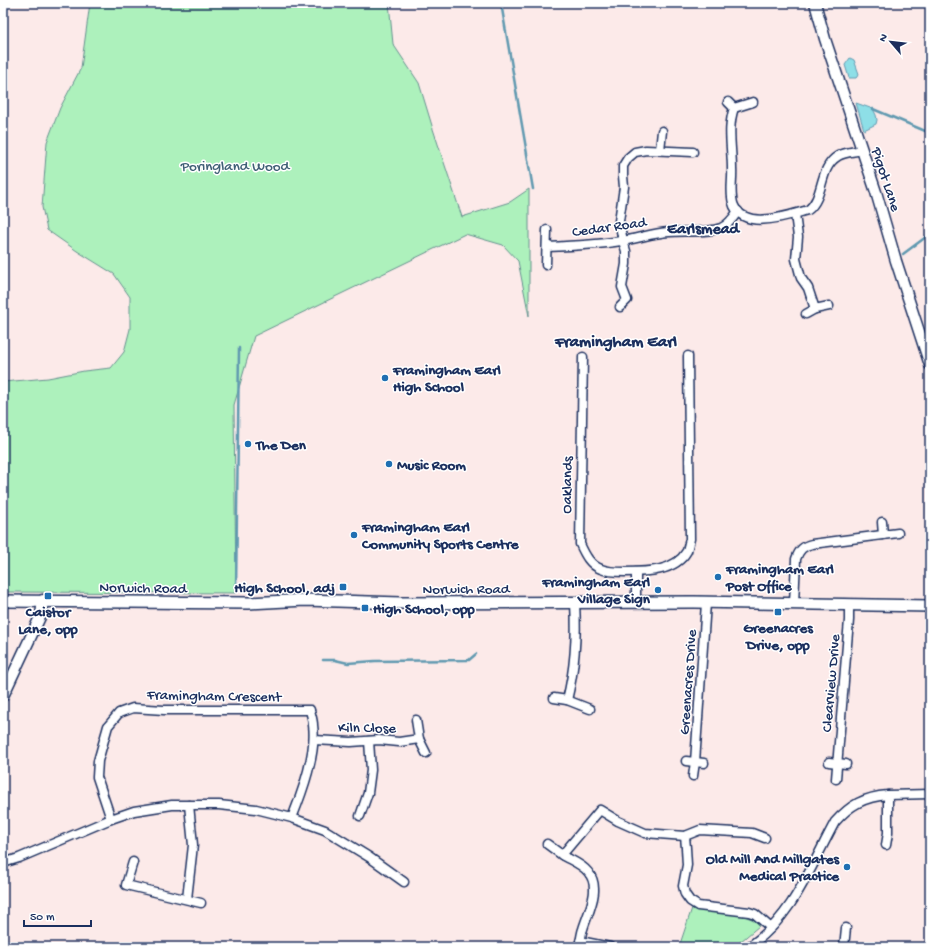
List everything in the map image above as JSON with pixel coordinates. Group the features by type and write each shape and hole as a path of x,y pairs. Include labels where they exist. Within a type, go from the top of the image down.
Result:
{"main road":[{"name":"Norwich Road","path":"3,601 43,600 249,603 305,600 401,603 706,603 930,606"}],"street":[{"name":"Pigot Lane","path":"815,3 824,38 862,150 930,365"},
{"path":"753,102 731,105 730,132 734,206 745,216 755,219 768,220 808,210 813,206 818,197 830,162 838,156 862,150"},
{"path":"660,150 662,131"},
{"path":"620,307 630,299 622,287 626,264 626,252 620,221 624,187 623,166 628,158 635,152 660,150 693,152"},
{"name":"Cedar Road","path":"547,247 596,245 669,232 708,232 723,227 738,211"},
{"path":"795,214 798,237 796,259 801,278 808,288 815,310"},
{"path":"546,265 547,230"},
{"path":"806,314 829,306"},
{"name":"Oaklands","path":"584,356 580,544 586,557 592,564 601,570 636,572 656,570 669,566 681,558 687,550 690,539 688,356"},
{"path":"882,522 883,535"},
{"path":"794,604 796,559 798,552 803,547 812,544 898,533"},
{"path":"636,572 636,603"},
{"path":"3,696 41,615 43,600"},
{"path":"567,700 574,668 576,620 575,603"},
{"name":"Greenacres Drive","path":"693,776 700,762 706,603"},
{"name":"Clearview Drive","path":"836,779 849,605"},
{"path":"554,698 567,700 590,709"},
{"name":"Framingham Crescent","path":"110,819 98,777 98,761 108,726 119,713 133,708 171,710 310,710 314,740 306,780 292,818"},
{"name":"Kiln Close","path":"416,720 419,739 426,753"},
{"name":"Kiln Close","path":"314,740 400,742 419,739"},
{"path":"360,816 368,793 371,770 369,741"},
{"path":"686,761 700,762"},
{"path":"752,946 780,921 790,906 835,822 844,812 855,804 866,799 888,796 930,794"},
{"path":"886,845 888,833 888,796"},
{"path":"3,862 19,858 110,819 134,811 172,805 231,805 256,809 292,818 324,830 348,843 404,882"},
{"path":"187,899 193,845 189,805"},
{"path":"562,855 600,810 618,821 646,833 684,836 700,830 752,833 765,838"},
{"path":"684,836 687,865 683,886 685,894 690,901 698,906 755,914 771,928"},
{"path":"547,844 588,871 592,878 594,888 593,899 582,931 580,944 610,947"},
{"path":"133,862 126,885 201,903"},
{"path":"844,947 846,928"}],"green space":[{"name":"Poringland Wood","path":"90,3 389,3 393,44 419,83 462,217 510,202 529,189 529,316 518,261 503,245 465,234 254,336 234,405 236,593 3,592 3,382 48,378 84,371 111,368 124,352 130,329 130,297 114,274 47,230 42,207 47,142 60,108 81,68"},
{"path":"692,908 721,913 737,913 759,922 759,926 734,947 679,947"}],"water":[{"path":"850,58 854,60 859,74 856,78 849,78 845,65"},
{"path":"856,103 873,109 877,120 876,124 864,130"}],"waterway":[{"path":"501,3 533,189"},
{"path":"873,109 930,133"},
{"path":"903,254 930,234"},
{"path":"236,592 239,348"},
{"path":"323,660 335,660 348,663 375,661 469,660 476,654"}],"place":[{"name":"Framingham Earl High School","path":"385,378"},
{"name":"The Den","path":"248,444"},
{"name":"Music Room","path":"389,464"},
{"name":"Framingham Earl Community Sports Centre","path":"354,535"},
{"name":"Framingham Earl Post Office","path":"718,577"},
{"name":"High School, adj","path":"343,587"},
{"name":"Framingham Earl Village Sign","path":"658,590"},
{"name":"Caistor Lane, opp","path":"48,596"},
{"name":"High School, opp","path":"365,608"},
{"name":"Greenacres Drive, opp","path":"778,612"},
{"name":"Old Mill And Millgates Medical Practice","path":"847,867"}],"district":[{"name":"Earlsmead","path":"703,227"},
{"name":"Framingham Earl","path":"616,340"}]}
